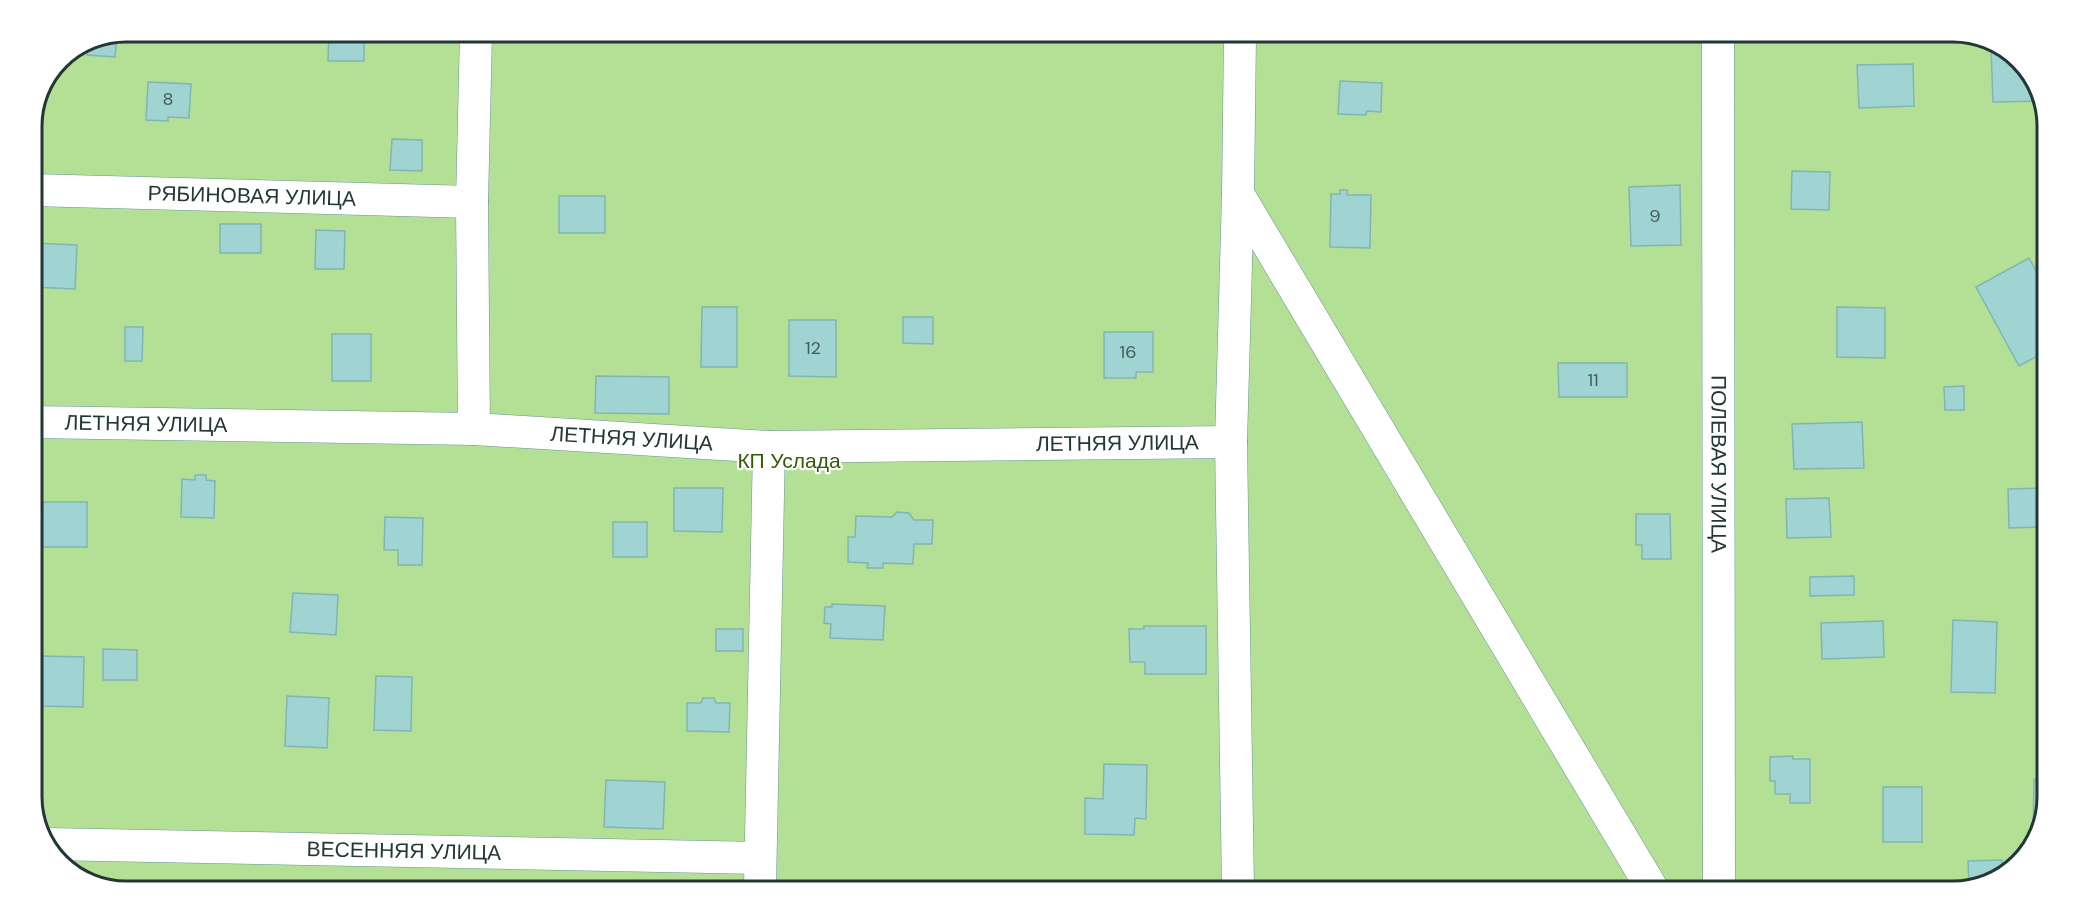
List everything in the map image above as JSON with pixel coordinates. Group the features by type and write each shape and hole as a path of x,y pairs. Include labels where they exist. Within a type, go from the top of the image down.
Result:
{"street":[{"path":"474,429 472,202 476,42"},
{"path":"1238,881 1232,441 1239,194 1240,42"},
{"name":"ПОЛЕВАЯ УЛИЦА","path":"1718,42 1719,881"},
{"name":"РЯБИНОВАЯ УЛИЦА","path":"42,190 472,202"},
{"path":"1239,194 1648,881"},
{"name":"ЛЕТНЯЯ УЛИЦА","path":"42,422 474,429 769,447 1232,441"},
{"path":"760,872 769,447"},
{"name":"ВЕСЕННЯЯ УЛИЦА","path":"57,844 760,872"}],"green space":[{"name":"КП Услада","path":"126,42 1953,42 1985,48 2004,59 2020,75 2031,94 2037,120 2037,797 2031,829 2020,848 2000,867 1980,877 1953,881 126,881 94,875 75,864 59,848 46,824 42,803 42,120 45,104 59,75 84,53 110,44"}],"building":[{"path":"329,42 364,42 364,61 328,61"},
{"path":"116,43 115,57 87,55 87,52 99,46"},
{"path":"1991,51 2004,59 2020,75 2033,101 1993,102"},
{"path":"1913,64 1914,106 1859,108 1857,65"},
{"path":"1340,81 1382,83 1381,112 1367,111 1366,115 1338,114"},
{"path":"148,82 191,84 189,118 168,117 168,121 146,120"},
{"path":"392,139 422,140 422,171 390,170"},
{"path":"1792,171 1830,172 1829,210 1791,209"},
{"path":"1680,185 1681,245 1631,246 1629,187"},
{"path":"1340,190 1347,190 1347,195 1371,195 1370,248 1330,247 1331,194 1340,194"},
{"path":"559,196 605,196 605,233 559,233"},
{"path":"220,224 261,224 261,253 220,253"},
{"path":"316,230 345,231 344,269 315,269"},
{"path":"42,243 77,245 75,289 42,287"},
{"path":"2029,258 2037,272 2037,356 2019,366 1976,287"},
{"path":"702,307 737,307 737,367 701,367"},
{"path":"1837,307 1885,308 1885,358 1837,357"},
{"path":"903,317 933,317 933,344 903,343"},
{"path":"789,320 836,320 836,377 789,376"},
{"path":"125,327 143,327 142,361 125,361"},
{"path":"1104,332 1153,332 1153,372 1136,372 1136,378 1104,378"},
{"path":"332,334 371,334 371,381 332,381"},
{"path":"1558,363 1627,363 1627,397 1559,397"},
{"path":"596,376 669,377 669,414 595,413"},
{"path":"1964,386 1964,410 1945,410 1944,387"},
{"path":"1862,422 1864,468 1794,469 1792,424"},
{"path":"195,475 206,475 206,480 215,481 214,518 181,517 182,479 195,480"},
{"path":"674,488 723,488 722,532 674,531"},
{"path":"2037,488 2037,527 2009,528 2008,489"},
{"path":"1829,498 1831,537 1787,538 1786,499"},
{"path":"43,502 87,502 87,547 42,547"},
{"path":"897,512 909,513 914,520 933,520 932,544 914,544 913,564 883,563 883,568 867,568 868,563 848,562 848,537 855,537 856,516 892,517"},
{"path":"1636,514 1670,514 1671,559 1642,559 1642,545 1636,545"},
{"path":"385,517 423,518 422,565 398,565 398,550 384,550"},
{"path":"613,522 647,522 647,557 613,557"},
{"path":"1854,576 1854,595 1810,596 1810,577"},
{"path":"293,593 338,595 336,635 290,632"},
{"path":"832,604 885,606 883,640 830,638 831,624 824,623 825,607 832,607"},
{"path":"1953,620 1997,622 1995,693 1951,692"},
{"path":"1883,621 1884,657 1822,659 1821,623"},
{"path":"1144,626 1206,626 1206,674 1145,674 1145,662 1130,662 1129,629 1144,629"},
{"path":"716,629 743,629 743,651 716,651"},
{"path":"103,649 137,650 137,680 103,680"},
{"path":"42,656 84,657 83,707 42,706"},
{"path":"376,676 412,677 411,731 374,730"},
{"path":"287,696 329,698 327,748 285,746"},
{"path":"703,698 714,698 716,703 730,703 729,732 687,731 687,703 701,703"},
{"path":"1793,756 1793,759 1810,759 1810,803 1790,803 1790,794 1775,794 1775,781 1770,781 1770,757"},
{"path":"1104,764 1147,765 1146,819 1135,818 1134,835 1085,834 1085,798 1103,799"},
{"path":"2034,779 2037,779 2037,797 2033,820"},
{"path":"606,780 665,782 663,829 604,827"},
{"path":"1883,787 1922,787 1922,842 1883,842"},
{"path":"2002,860 2002,865 1980,877 1969,879 1968,861"}]}
